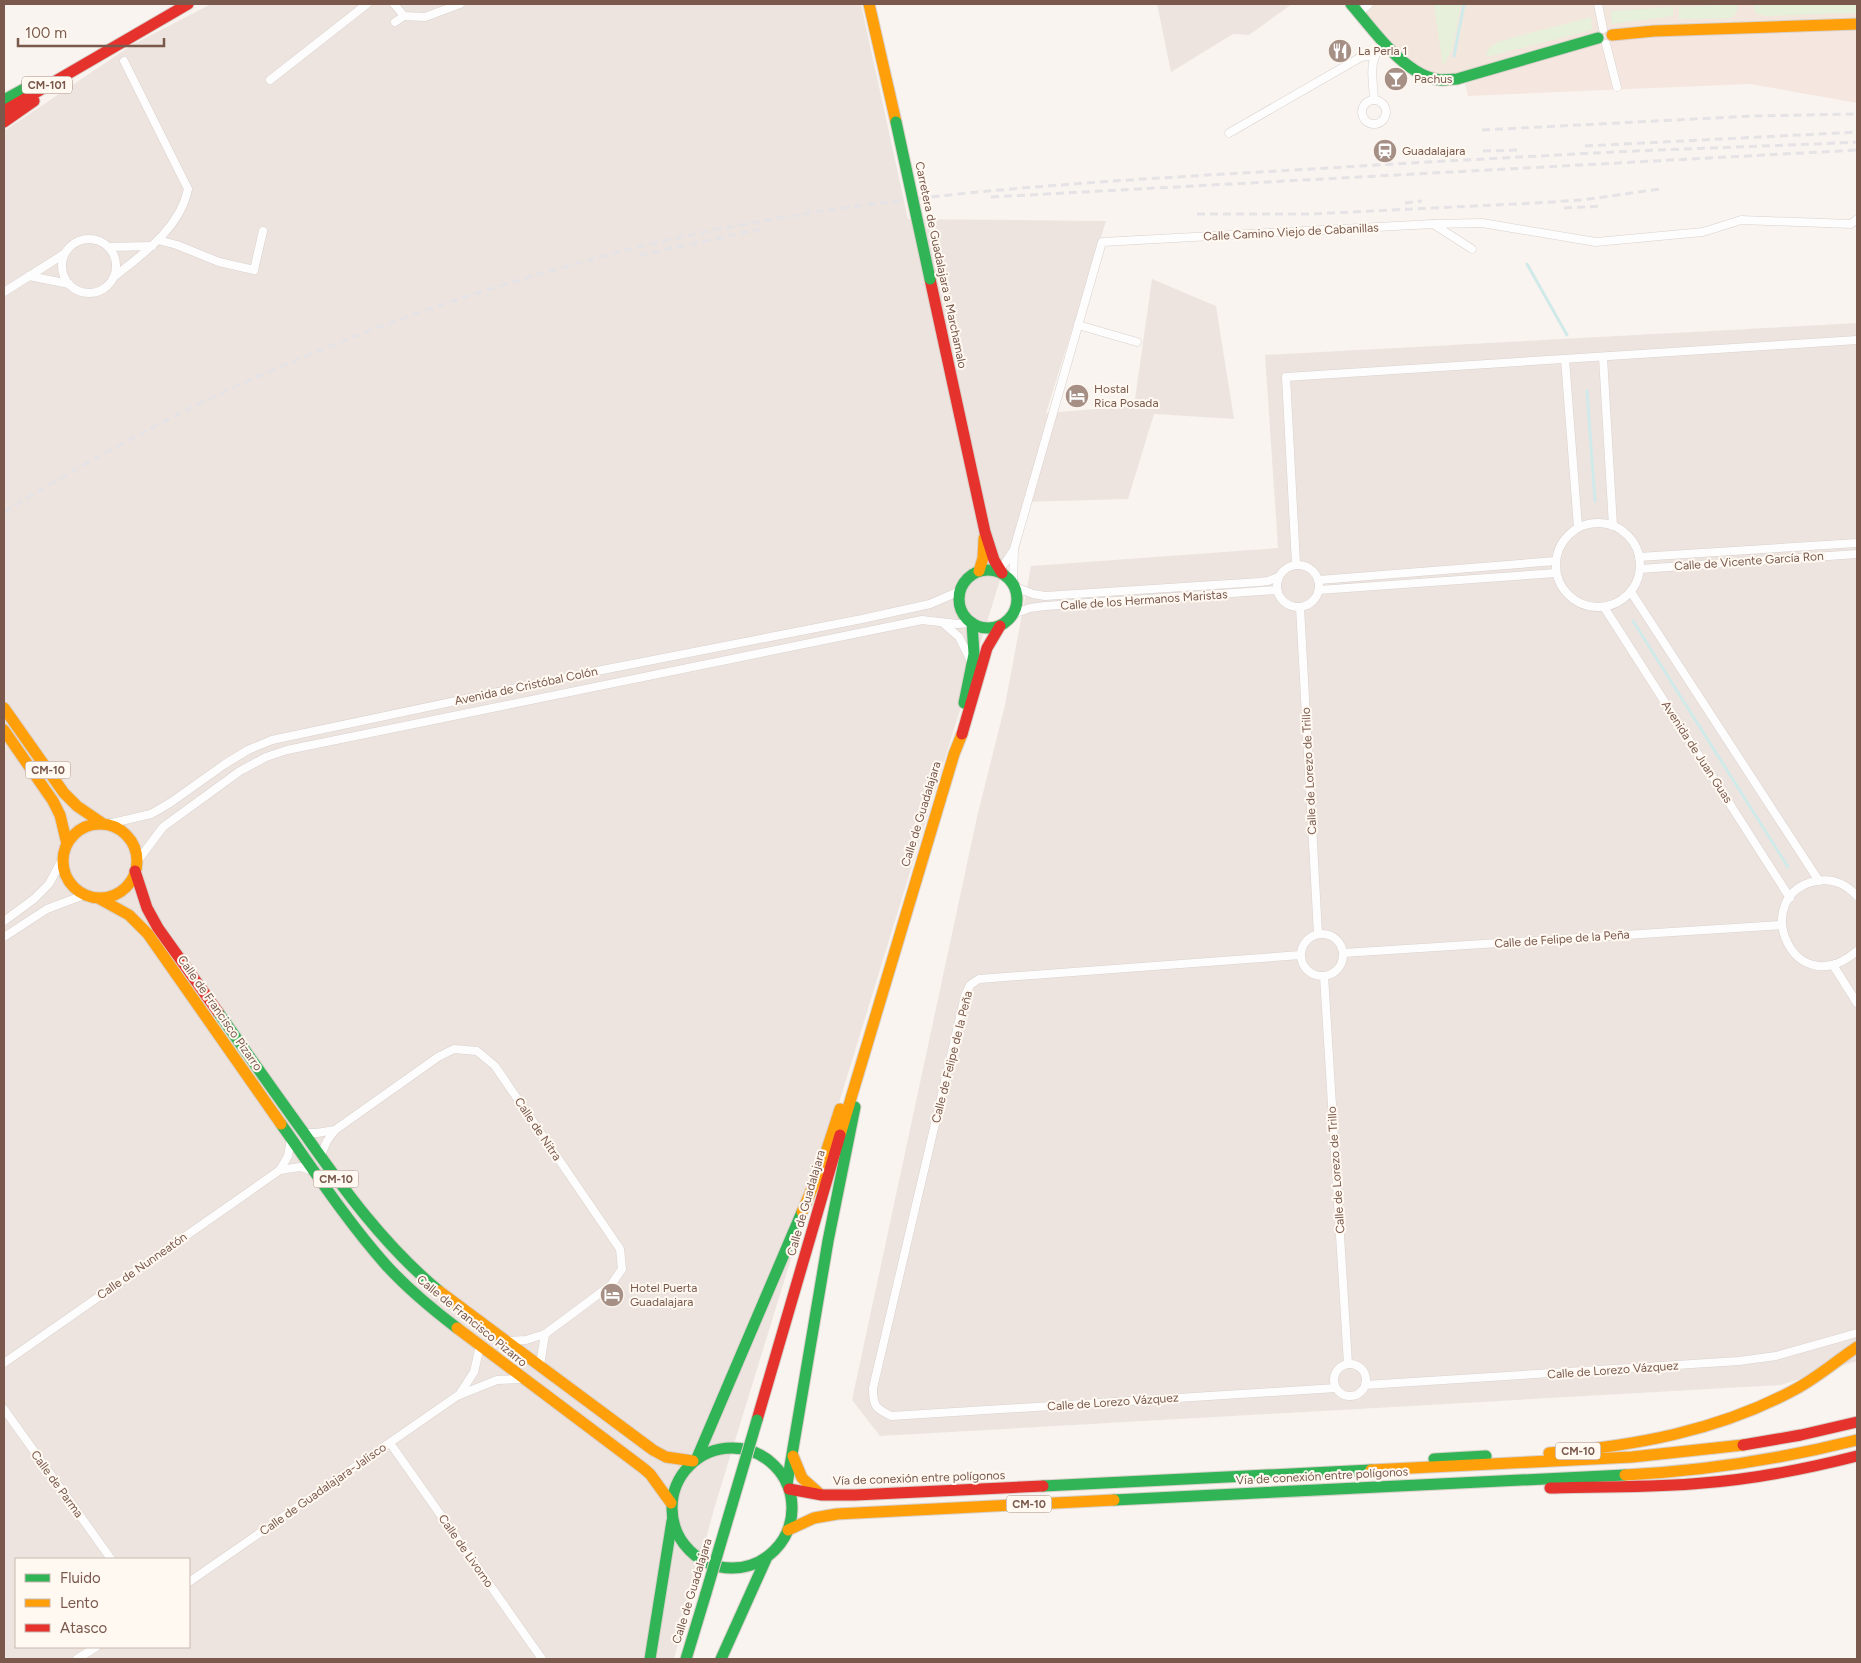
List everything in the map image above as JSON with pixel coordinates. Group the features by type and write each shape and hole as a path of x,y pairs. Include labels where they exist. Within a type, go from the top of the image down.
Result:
{"main road":[{"name":"CM-101","path":"4,111 188,4"},
{"name":"Carretera de Guadalajara a Marchamalo","path":"870,4 985,532 994,560 1000,571"},
{"path":"1351,4 1384,42 1417,71 1436,79 1450,81 1605,36 1662,31 1857,24"},
{"path":"4,100 49,76 90,60"},
{"path":"4,122 90,60"},
{"name":"Carretera de Guadalajara a Marchamalo","path":"980,571 985,532"},
{"path":"980,571 1000,571 1014,585 1017,602 1013,614 1000,626 985,628 972,623 961,609 960,591 966,579 980,571"},
{"name":"Calle de Guadalajara","path":"954,754 957,732 973,665 972,623"},
{"name":"Calle de Guadalajara","path":"686,1659 867,1042 954,754 965,727 987,648 1000,626"},
{"name":"CM-10","path":"4,708 64,793 77,806 123,833 129,840 134,851 136,867"},
{"name":"CM-10","path":"4,730 53,801 60,815 67,844 63,858"},
{"path":"67,844 81,830 105,824"},
{"path":"63,858 68,877 84,895"},
{"path":"100,899 110,898 128,886 136,867"},
{"name":"Calle de Francisco Pizarro","path":"136,867 152,918 320,1157 366,1218 401,1257 450,1300 660,1454 672,1459 695,1460"},
{"name":"CM-10","path":"84,895 100,899"},
{"name":"Calle de Francisco Pizarro","path":"100,899 129,915 148,934 313,1170 357,1230 392,1271 430,1307 643,1468 650,1474 671,1504"},
{"path":"650,1659 672,1521 671,1504 674,1490 680,1476 695,1460 821,1168 877,988 894,952"},
{"path":"721,1659 766,1559 782,1543 788,1530 792,1509 788,1487 793,1456 830,1233 867,1042"},
{"name":"CM-10","path":"1277,1474 1452,1458 1584,1451 1637,1443 1708,1426 1768,1404 1812,1379 1857,1347"},
{"name":"Vía de conexión entre polígonos","path":"788,1487 822,1495 855,1495 1507,1464 1682,1453 1806,1435 1857,1422"},
{"name":"Vía de conexión entre polígonos","path":"788,1530 814,1518 837,1514 1659,1473 1737,1465 1857,1440"},
{"name":"CM-10","path":"695,1460 713,1450 730,1448 748,1450 764,1457 777,1468 788,1487"},
{"path":"793,1456 798,1474 808,1485 822,1495"},
{"name":"CM-10","path":"1273,1493 1344,1498 1554,1488 1681,1485 1768,1476 1857,1456"},
{"path":"672,1521 679,1539 691,1554 708,1564 726,1569 745,1567 766,1559"}],"street":[{"path":"270,80 367,4"},
{"path":"394,4 404,16"},
{"path":"395,22 404,16 425,17 460,4"},
{"path":"1359,13 1369,4"},
{"path":"1598,4 1617,87"},
{"path":"1374,100 1374,55 1384,42"},
{"path":"1229,133 1360,57 1374,55"},
{"path":"64,254 62,265 64,275 69,284 78,291 88,293 99,292 108,286 114,277 165,232 186,202 188,189 124,61"},
{"name":"Calle Camino Viejo de Cabanillas","path":"1078,325 1102,242 1482,223 1596,242 1703,232 1741,220 1851,224 1857,219"},
{"path":"1433,224 1472,249"},
{"path":"109,247 154,243 177,245 219,262 254,270 263,231"},
{"path":"4,292 64,254 70,246 85,239 100,241 109,247 115,256 117,266 114,277"},
{"path":"29,276 69,284"},
{"path":"1137,342 1078,325 1014,549 1014,585 1037,596 1044,596 1260,582 1278,577"},
{"path":"1296,564 1286,377 1857,340"},
{"path":"1603,357 1612,526"},
{"path":"1565,359 1578,527"},
{"path":"1592,523 1606,523 1612,526 1619,528 1630,537 1637,549 1640,569 1639,576 1631,592 1614,605 1604,607 1588,606 1575,601 1565,593 1558,581 1556,561 1560,544 1568,534 1578,527 1592,523"},
{"path":"1639,557 1857,543"},
{"path":"1000,571 1014,549"},
{"name":"Calle de Vicente García Ron","path":"1640,569 1857,554"},
{"path":"1319,580 1556,561"},
{"path":"1296,564 1308,566 1319,580 1319,590 1312,602 1300,607 1294,607 1283,601 1277,590 1278,577 1285,568 1296,564"},
{"path":"1319,590 1556,573"},
{"name":"Calle de los Hermanos Maristas","path":"1013,614 1030,608 1045,606 1277,590"},
{"name":"Avenida de Cristóbal Colón","path":"105,824 151,814 248,750 272,740 587,673 862,619 930,604 960,591"},
{"path":"1631,592 1819,881"},
{"name":"Calle de Lorezo de Trillo","path":"1300,607 1318,934"},
{"name":"Avenida de Juan Guas","path":"1604,607 1790,898"},
{"name":"Avenida de Cristóbal Colón","path":"136,867 163,827 240,771 287,750 922,620 957,624 972,623"},
{"path":"941,622 960,637 973,665"},
{"path":"4,921 34,899 49,884 63,858"},
{"path":"1857,896 1850,888 1837,882 1819,881 1809,883 1797,890 1790,898 1782,914 1782,925 1786,942 1794,953 1805,962 1819,966 1833,966 1846,960 1857,951"},
{"path":"4,938 47,909 84,895"},
{"name":"Calle de Felipe de la Peña","path":"1343,953 1782,925"},
{"path":"1318,934 1330,935 1336,939 1343,953 1341,965 1337,970 1324,976 1310,973 1305,968 1301,955 1305,942 1318,934"},
{"name":"Calle de Felipe de la Peña","path":"891,1416 877,1409 873,1400 873,1388 965,996 970,985 979,979 1301,955"},
{"path":"1833,966 1857,1003"},
{"name":"Calle de Lorezo de Trillo","path":"1324,976 1348,1364"},
{"name":"Calle de Nitra","path":"320,1157 327,1141 335,1130 438,1057 454,1049 477,1051 495,1066 620,1249 622,1269 611,1285 545,1334 526,1340 507,1341"},
{"name":"Calle de Nitra","path":"304,1133 335,1130"},
{"path":"280,1170 288,1156 291,1139"},
{"path":"280,1170 300,1167 313,1170"},
{"name":"Calle de Nunneatón","path":"4,1363 280,1170"},
{"name":"Calle de Lorezo Vázquez","path":"1365,1386 1739,1361 1776,1356 1857,1333"},
{"path":"540,1365 541,1349 545,1334"},
{"name":"Calle de Guadalajara-Jalisco","path":"458,1396 474,1372 480,1346"},
{"path":"1348,1364 1357,1366 1364,1372 1365,1386 1360,1393 1352,1396 1342,1395 1336,1388 1334,1375 1340,1368 1348,1364"},
{"name":"Calle de Guadalajara-Jalisco","path":"190,1581 458,1396 496,1380 523,1379"},
{"name":"Calle de Lorezo Vázquez","path":"891,1416 1336,1388"},
{"name":"Calle de Parma","path":"4,1409 110,1558"},
{"name":"Calle de Livorno","path":"390,1443 542,1659"},
{"path":"78,1659 94,1648"}],"shaded area":[{"path":"211,4 861,4 908,219 1106,221 1046,413 1134,406 1152,279 1216,306 1234,419 1154,414 1128,499 1024,502 714,1509 674,1659 4,1659 4,131 132,45"},
{"path":"1157,4 1292,4 1249,35 1233,34 1171,72"},
{"path":"1358,4 1857,4 1857,24 1608,35 1447,78 1411,63"},
{"path":"1857,25 1857,103 1750,84 1468,96 1465,84 1609,36"},
{"path":"1857,323 1857,1361 1781,1385 880,1436 852,1400 977,817 1005,705 1031,566 1278,548 1265,355"}],"green space":[{"path":"1434,4 1461,4 1452,50 1443,66"},
{"path":"1738,4 1736,14 1731,18 1679,19 1679,7"},
{"path":"1754,4 1857,4 1857,13 1766,16 1757,14 1754,10"},
{"path":"1673,7 1673,16 1612,24 1611,11"},
{"path":"1591,17 1592,30 1486,57 1489,48 1500,41"}],"waterway":[{"path":"1454,56 1464,4"},
{"path":"1527,264 1567,335"},
{"path":"1587,391 1595,501"},
{"path":"1633,621 1788,867"}],"railway":[{"path":"1482,130 1753,116 1857,114"},
{"path":"1585,146 1857,132"},
{"path":"4,512 43,488 163,422 265,373 317,351 423,311 585,261 668,240 752,223 920,198 1091,183 1596,153 1857,142"},
{"path":"1483,151 1518,150"},
{"path":"991,197 1857,150"},
{"path":"1197,214 1310,214 1535,203 1582,200 1660,189"},
{"path":"1405,203 1422,201"},
{"path":"1564,208 1603,206"},
{"path":"639,255 761,229"}],"traffic: fast":[{"path":"1351,4 1403,61 1428,77 1441,80 1457,79 1598,38"},
{"path":"4,100 24,89"},
{"path":"896,122 930,279"},
{"path":"988,570 999,572 1009,578 1015,588 1017,599 1015,610 1009,620 999,626 988,628 977,626 967,620 961,610 959,599 961,588 967,578 977,572 988,570"},
{"path":"964,703 974,654 972,623"},
{"path":"218,1012 350,1196 383,1236 419,1274 439,1291"},
{"path":"787,1484 828,1241 855,1107"},
{"path":"281,1124 345,1214 386,1265 420,1298 457,1328"},
{"path":"697,1458 802,1212"},
{"path":"706,1593 757,1420"},
{"path":"732,1448 755,1452 775,1465 788,1485 792,1508 788,1531 775,1551 755,1564 732,1568 709,1564 689,1551 676,1531 672,1508 676,1485 689,1465 709,1452 732,1448"},
{"path":"1434,1459 1486,1456"},
{"path":"1043,1486 1371,1470"},
{"path":"1114,1500 1625,1475"},
{"path":"650,1659 672,1521"},
{"path":"721,1659 766,1559"},
{"path":"686,1659 706,1593"}],"traffic: slow":[{"path":"869,4 896,122"},
{"path":"1612,35 1654,31 1857,24"},
{"path":"979,571 983,558 984,538"},
{"path":"4,708 64,793 77,806 102,823"},
{"path":"4,730 53,801 60,815 67,844"},
{"path":"840,1135 954,754 962,734"},
{"path":"100,824 114,827 126,835 134,847 137,861 134,875 126,887 114,895 100,898 86,895 74,887 66,875 63,861 66,847 74,835 86,827 100,824"},
{"path":"100,899 129,915 148,934 281,1124"},
{"path":"802,1212 821,1168 840,1109"},
{"path":"439,1291 653,1450 666,1457 693,1461"},
{"path":"457,1328 643,1468 650,1474 671,1503"},
{"path":"1549,1453 1644,1441 1705,1426 1736,1416 1794,1390 1819,1375 1857,1347"},
{"path":"1625,1475 1683,1471 1742,1463 1800,1453 1857,1440"},
{"path":"1371,1470 1632,1457 1743,1445"},
{"path":"793,1456 802,1478 820,1494"},
{"path":"788,1530 814,1518 837,1514 1114,1500"}],"traffic: jam":[{"path":"4,111 188,4"},
{"path":"4,122 34,101"},
{"path":"930,279 985,532 994,560 1002,573"},
{"path":"962,734 987,648 1000,626"},
{"path":"135,871 147,908 158,928 218,1012"},
{"path":"757,1420 840,1135"},
{"path":"1743,1445 1801,1435 1857,1422"},
{"path":"1550,1488 1665,1486 1742,1479 1780,1473 1857,1456"},
{"path":"789,1489 822,1495 855,1495 1043,1486"}],"place":[{"name":"La Perla 1","path":"1340,51"},
{"name":"Pachus","path":"1396,79"},
{"name":"Guadalajara","path":"1385,151"},
{"name":"Hostal Rica Posada","path":"1077,396"},
{"name":"Hotel Puerta Guadalajara","path":"612,1295"}]}
